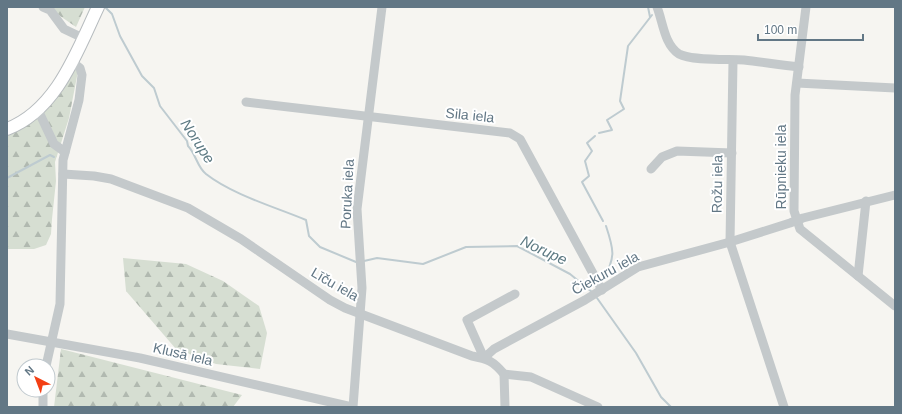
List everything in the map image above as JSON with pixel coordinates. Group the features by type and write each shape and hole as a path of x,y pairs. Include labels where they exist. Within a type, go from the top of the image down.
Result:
{"main road":[{"path":"7,129 38,110 58,85 98,7"}],"street":[{"path":"43,7 50,10 64,29 83,38"},
{"name":"Poruka iela","path":"352,407 362,288 357,209 382,7"},
{"path":"658,7 666,37 680,54 694,58 799,67"},
{"name":"Rūpnieku iela","path":"806,7 797,82 794,130 794,211 796,221 800,229 895,306"},
{"path":"48,358 60,304 64,152 74,122 79,100 82,75 80,68 71,61"},
{"name":"Rožu iela","path":"734,61 730,242 784,407"},
{"path":"797,82 895,88"},
{"name":"Sila iela","path":"246,102 368,118 510,133 520,139 602,290"},
{"path":"38,110 54,144 64,152"},
{"path":"651,169 662,157 677,151 732,153"},
{"name":"Līču iela","path":"63,174 94,176 111,180 188,208 241,239 330,300 360,314 472,356 484,358 495,363 504,374"},
{"name":"Čiekuru iela","path":"484,358 494,349 602,290 638,267 895,194"},
{"path":"858,276 866,201"},
{"path":"484,358 467,320 515,294"},
{"name":"Klusā iela","path":"7,334 140,358 352,407"},
{"path":"505,407 504,374 531,377 598,407"}],"green space":[{"path":"47,7 85,7 76,27"},
{"path":"83,45 69,118 55,162 56,181 51,234 46,245 34,249 7,249 7,130 25,123"},
{"path":"123,258 186,264 223,281 259,306 267,333 260,369 216,364 176,349 126,291"},
{"path":"61,349 242,395 233,407 54,407"}],"waterway":[{"name":"Norupe","path":"105,7 112,14 120,36 142,76 154,88 160,106 187,141 188,146 203,171 217,181 241,194 306,220 309,236 320,247 356,262"},
{"path":"648,7 650,17"},
{"path":"599,133 612,130 607,120 624,109 620,101 628,46 652,15"},
{"path":"595,136 587,143 592,151 585,161 589,176 582,182 603,221"},
{"path":"7,178 50,155 54,157"},
{"path":"603,280 612,259 611,241 606,226"},
{"name":"Norupe","path":"364,261 377,258 423,264 466,247 517,246 570,274 592,292"},
{"name":"Norupe","path":"597,298 636,353 661,397 671,407"}]}
